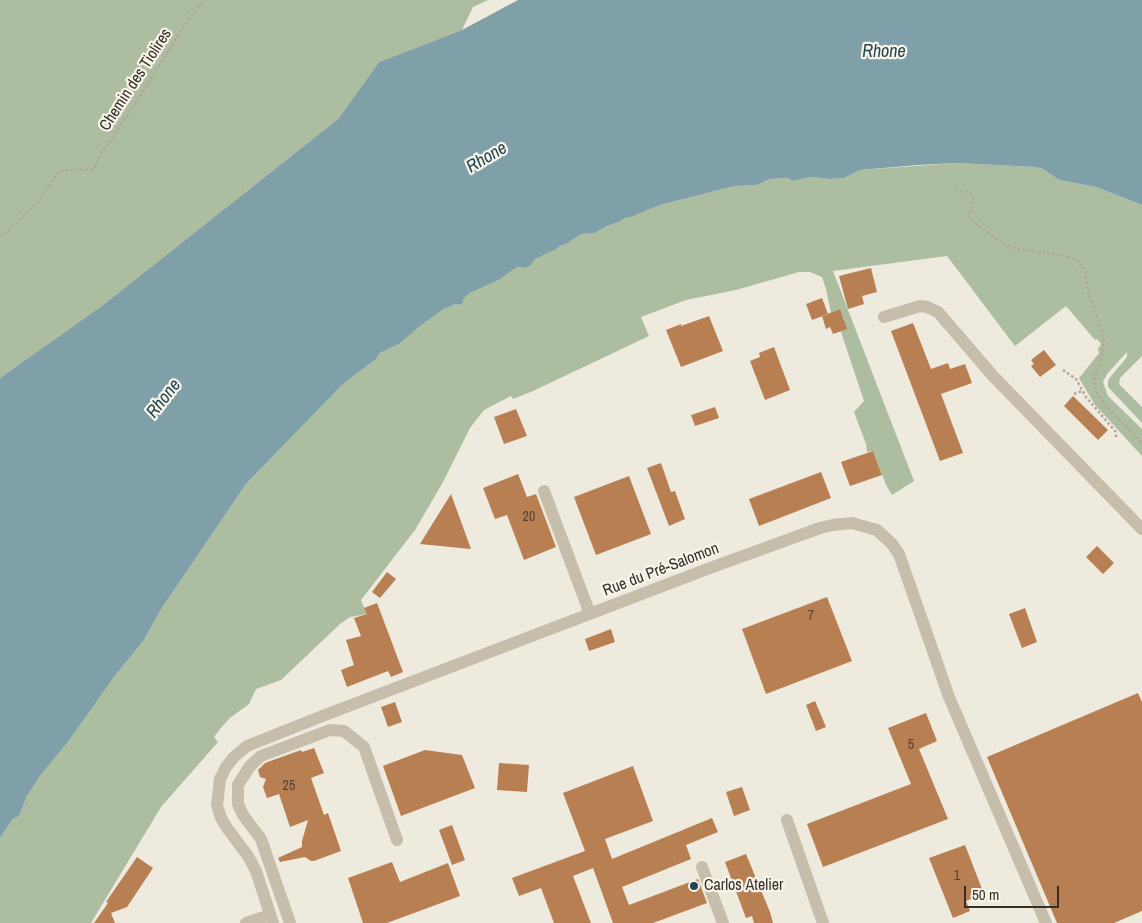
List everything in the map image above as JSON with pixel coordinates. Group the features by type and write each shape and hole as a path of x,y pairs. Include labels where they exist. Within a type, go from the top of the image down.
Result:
{"street":[{"path":"884,317 920,306 938,312 993,376 1142,529"},
{"path":"544,491 590,614"},
{"name":"Rue du Pré-Salomon","path":"272,919 256,871 248,856 221,818 217,805 220,779 234,756 246,746 820,528 852,523 877,530 892,544 899,554 949,698 1046,923"},
{"path":"290,923 262,840 243,816 238,804 238,785 250,766 261,756 330,730 344,731 364,748 397,840"},
{"path":"787,820 823,923"},
{"path":"702,867 723,923"},
{"path":"246,923 272,919"}],"path":[{"name":"Chemin des Tiolires","path":"0,236 38,202 59,171 94,169 100,155 188,20 204,0"},
{"path":"956,189 973,196 974,200 970,217 980,227 1004,244 1017,249 1069,257 1081,264 1084,270 1088,296 1096,312 1104,342 1102,356 1094,379 1096,391 1105,405 1142,443"},
{"path":"1063,370 1076,379 1094,408 1116,432 1116,438"},
{"path":"1074,394 1082,390"}],"green space":[{"path":"0,0 488,0 473,7 462,30 379,62 338,119 103,305 0,378"},
{"path":"957,163 1035,167 1043,169 1059,180 1096,187 1142,205 1142,356 1120,378 1119,384 1142,407 1142,423 1108,387 1108,380 1127,357 1127,352 1107,374 1103,382 1108,396 1142,429 1142,456 1095,405 1079,378 1099,353 1098,349 1101,344 1097,339 1095,340 1066,306 1015,346 947,256 833,271 914,481 892,495 886,485 873,451 867,452 866,444 854,412 864,401 838,323 844,319 839,309 831,313 822,277 810,272 799,272 736,290 686,300 641,317 649,336 533,391 513,399 511,396 484,410 470,428 443,482 415,530 361,600 367,614 350,617 340,624 281,680 256,689 249,704 230,718 220,729 214,737 218,742 161,807 91,923 0,923 0,838 13,819 19,816 27,796 40,776 68,742 114,677 144,640 160,611 246,484 344,383 375,360 380,353 399,344 444,309 456,304 460,305 463,303 462,299 470,293 499,280 517,267 525,268 549,251 569,243 582,234 595,233 623,219 660,205 735,186 757,185 770,179 788,178 792,181 812,177 844,178 860,170"}],"water":[{"name":"Rhone","path":"518,0 1142,0 1142,205 1096,187 1059,180 1043,169 1035,167 957,163 860,170 844,178 812,177 792,181 788,178 770,179 757,185 735,186 660,205 623,219 595,233 582,234 569,243 534,260 531,265 525,268 517,267 499,280 470,293 463,299 463,303 444,309 399,344 380,353 375,360 344,383 246,484 160,611 144,640 114,677 68,742 40,776 27,796 19,816 13,819 0,838 0,378 103,305 338,119 379,62 462,30"}],"building":[{"path":"871,268 877,292 862,296 864,304 848,309 839,276"},
{"path":"822,298 828,314 812,320 806,304"},
{"path":"840,309 847,329 833,334 830,327 826,329 822,316"},
{"path":"709,316 723,351 681,367 666,330"},
{"path":"913,323 931,369 948,363 950,369 965,364 972,383 941,394 963,453 940,461 891,331"},
{"path":"774,347 790,390 765,400 750,361 760,357 759,353"},
{"path":"1044,350 1056,365 1040,377 1031,366 1034,364 1031,360"},
{"path":"1073,396 1108,430 1098,440 1064,406"},
{"path":"715,407 719,418 695,426 691,415"},
{"path":"516,409 527,436 504,444 494,417"},
{"path":"873,451 882,475 850,486 841,462"},
{"path":"661,463 671,492 675,491 685,519 669,526 647,468"},
{"path":"821,472 831,498 759,526 749,499"},
{"path":"518,474 527,497 536,494 556,547 524,560 507,515 495,519 483,488"},
{"path":"629,476 651,534 596,555 574,497"},
{"path":"451,494 471,549 420,544"},
{"path":"1097,546 1114,563 1103,574 1086,557"},
{"path":"387,572 396,579 380,598 372,592"},
{"path":"827,597 852,661 766,694 742,629"},
{"path":"377,603 403,672 391,677 388,671 347,687 341,670 354,665 346,640 361,636 354,618 367,614 364,608"},
{"path":"1025,608 1037,642 1022,648 1009,614"},
{"path":"611,629 615,642 589,651 585,639"},
{"path":"1138,693 1142,702 1142,911 1114,923 1057,923 987,757"},
{"path":"815,701 826,727 816,731 806,705"},
{"path":"395,702 402,722 388,727 381,707"},
{"path":"926,713 937,741 919,749 948,819 823,867 807,824 911,784 888,728"},
{"path":"314,748 324,773 311,778 324,815 328,813 341,851 314,861 305,857 280,862 278,858 302,847 308,820 290,827 279,794 267,798 263,787 266,779 260,777 258,770 265,763 301,750 302,752"},
{"path":"425,750 462,755 475,788 401,816 383,766"},
{"path":"499,763 529,765 527,792 497,790"},
{"path":"633,766 653,821 605,839 612,859 712,818 718,832 686,845 691,859 622,887 629,905 698,879 707,903 653,923 613,923 593,868 573,876 591,923 554,923 541,888 519,896 512,878 585,851 563,793"},
{"path":"742,787 750,810 734,816 726,792"},
{"path":"452,825 465,860 452,865 439,830"},
{"path":"965,845 984,894 966,901 970,911 953,918 929,858"},
{"path":"746,854 773,923 754,923 752,916 746,918 725,862"},
{"path":"137,857 153,868 127,907 111,913 115,923 94,923 108,903 106,902"},
{"path":"392,862 400,882 448,863 460,896 387,923 363,923 348,878"}],"place":[{"name":"Carlos Atelier","path":"694,886"}]}
